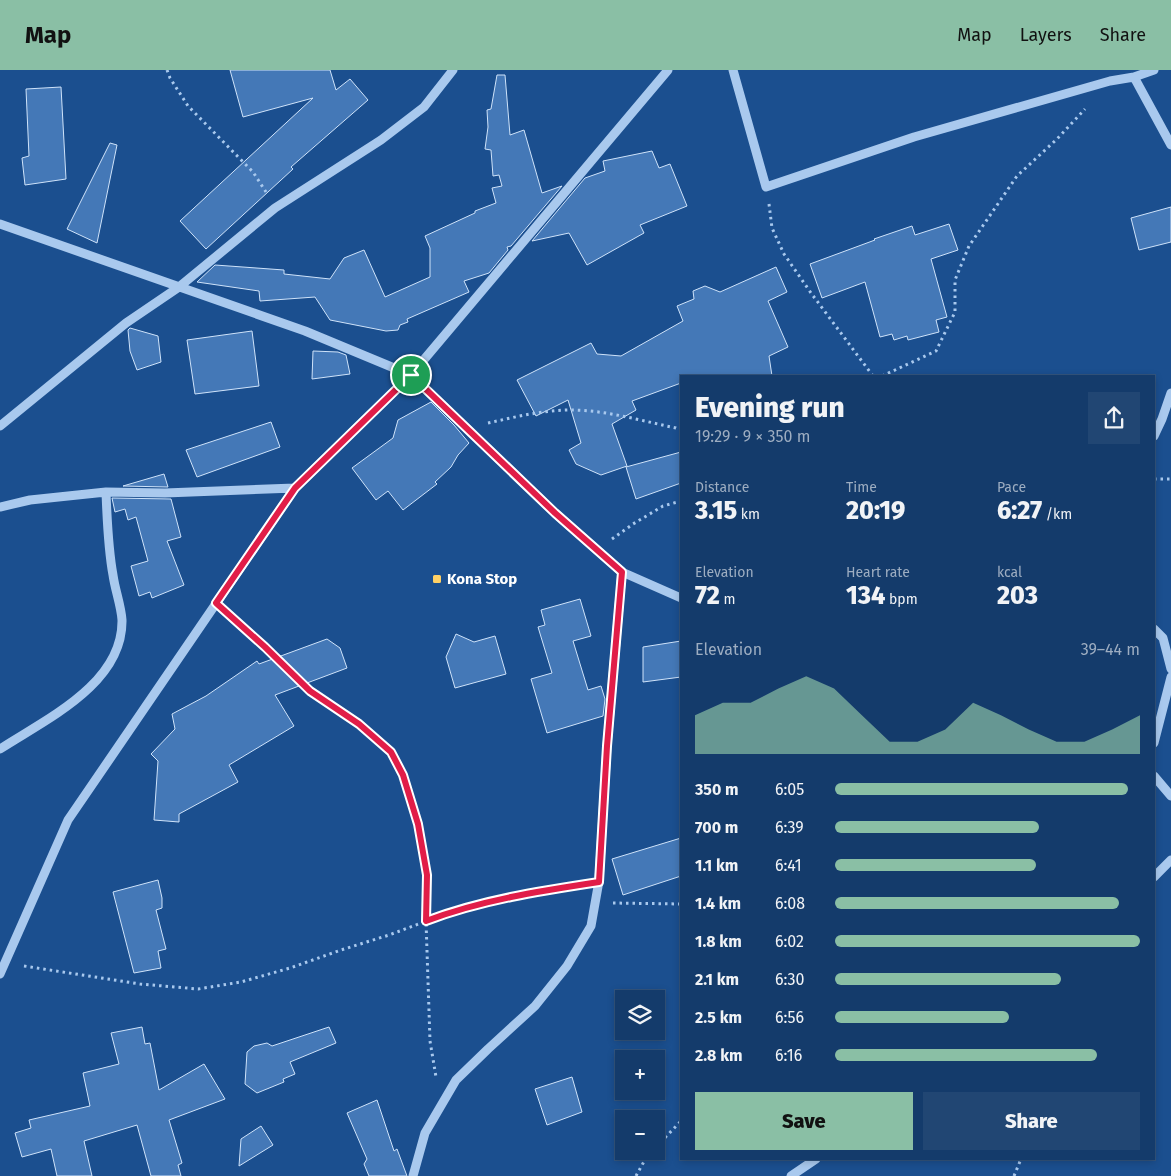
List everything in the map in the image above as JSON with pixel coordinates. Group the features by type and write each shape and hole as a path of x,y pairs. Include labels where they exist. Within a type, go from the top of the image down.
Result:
{"street":[{"path":"0,426 126,323 179,286 275,208 381,140 417,113 424,107 453,70"},
{"path":"0,974 68,820 295,488 411,375 668,70"},
{"path":"733,70 766,186 914,137 1154,70"},
{"path":"1134,77 1171,145"},
{"path":"0,224 305,331 411,375 555,513 622,572 680,598"},
{"path":"1155,434 1171,393"},
{"path":"0,508 30,500 106,492 157,493 295,488"},
{"path":"0,749 80,697 108,668 116,655 122,619 113,576 106,492"},
{"path":"413,1176 425,1133 456,1080 535,1006 567,966 591,926 599,882 607,746 622,572"},
{"path":"1155,630 1163,638 1171,669"},
{"path":"1155,739 1171,677"},
{"path":"1155,777 1171,796"},
{"path":"1155,876 1171,860"},
{"path":"791,1176 815,1160"}],"path":[{"path":"167,70 188,106 253,172 275,208"},
{"path":"884,375 936,351 954,312 955,280 969,246 1017,176 1057,139 1110,81"},
{"path":"766,186 772,228 784,254 810,293 872,375"},
{"path":"468,428 519,416 570,410 593,411 680,430"},
{"path":"1155,479 1171,479"},
{"path":"598,550 633,524 662,506 680,501"},
{"path":"216,603 310,691 359,724 391,752 403,775 418,824 427,875 426,921 430,1041 441,1106"},
{"path":"5,963 140,984 198,989 249,980 389,935 456,910 538,891 599,882"},
{"path":"595,903 680,904"},
{"path":"665,1137 680,1122"},
{"path":"636,1176 645,1160"},
{"path":"1014,1176 1021,1160"}],"building":[{"path":"230,70 330,70 336,90 350,79 368,100 291,167 293,169 206,249 180,221 313,98 243,117"},
{"path":"497,75 505,75 510,135 524,130 542,193 562,186 511,246 507,247 508,250 489,273 464,281 469,292 407,319 408,322 400,325 398,330 386,331 330,320 315,297 260,301 259,291 197,282 215,265 284,270 284,274 330,279 344,258 364,250 385,297 430,277 430,248 425,236 475,213 475,211 496,203 492,188 502,186 499,175 493,176 491,150 485,149 488,127 487,110 491,109"},
{"path":"61,87 66,179 25,185 22,158 29,156 26,89"},
{"path":"110,143 117,145 97,243 67,229"},
{"path":"652,151 659,168 670,164 687,206 640,225 644,233 587,265 569,233 532,241 585,178 605,171 603,161"},
{"path":"1171,207 1171,242 1139,250 1131,218"},
{"path":"949,224 958,250 931,259 947,317 936,320 939,332 908,340 907,336 894,340 892,334 880,337 865,282 822,298 810,264 912,226 915,235"},
{"path":"776,267 787,292 768,301 788,347 769,356 772,375 680,375 680,383 632,401 636,410 612,424 627,466 601,475 576,464 569,450 581,443 568,400 536,416 517,380 591,343 597,354 621,356 683,321 677,306 694,299 693,291 705,286 720,292"},
{"path":"130,328 158,336 161,362 137,370 130,351 128,330"},
{"path":"252,331 259,386 195,394 187,340"},
{"path":"313,351 338,352 346,355 350,374 312,379"},
{"path":"431,402 469,443 458,455 451,467 435,482 437,484 403,510 388,491 376,500 352,468 393,438 398,420"},
{"path":"271,422 280,447 197,477 186,450"},
{"path":"680,452 680,483 636,499 626,467"},
{"path":"164,474 168,487 123,486"},
{"path":"112,498 171,499 181,537 167,541 184,585 152,598 150,592 139,596 131,566 148,561 136,517 128,520 125,509 115,512"},
{"path":"580,599 591,636 573,641 588,690 601,686 605,699 603,716 547,733 531,679 552,673 538,627 545,625 541,610"},
{"path":"456,634 474,642 495,636 506,674 455,688 446,657"},
{"path":"327,639 340,648 347,668 275,695 294,726 229,765 238,782 179,814 179,822 154,820 158,761 151,754 175,729 172,714 206,696 257,661 259,664"},
{"path":"680,641 680,677 643,682 643,647"},
{"path":"680,838 680,876 623,895 612,859"},
{"path":"158,880 162,908 156,910 166,949 158,951 161,968 134,973 113,892"},
{"path":"142,1027 145,1044 150,1043 159,1090 204,1064 225,1099 169,1120 182,1163 178,1165 181,1176 151,1176 137,1125 84,1141 92,1176 57,1176 51,1149 22,1157 15,1133 31,1128 29,1120 90,1106 83,1073 119,1064 111,1033"},
{"path":"329,1027 336,1043 290,1062 295,1074 283,1079 284,1082 257,1093 245,1084 247,1052 254,1046 267,1043 272,1046"},
{"path":"572,1077 582,1112 547,1125 535,1089"},
{"path":"377,1100 394,1151 397,1149 407,1176 369,1176 364,1164 367,1159 347,1113"},
{"path":"261,1126 273,1145 239,1166 241,1139"}],"place":[{"name":"Kona Stop","path":"437,579"}],"route":[{"path":"411,375 555,513 622,572 612,673 599,882 538,891 456,910 426,921 427,875 418,824 403,775 391,752 359,724 310,691 216,603 295,488 411,375"}]}
